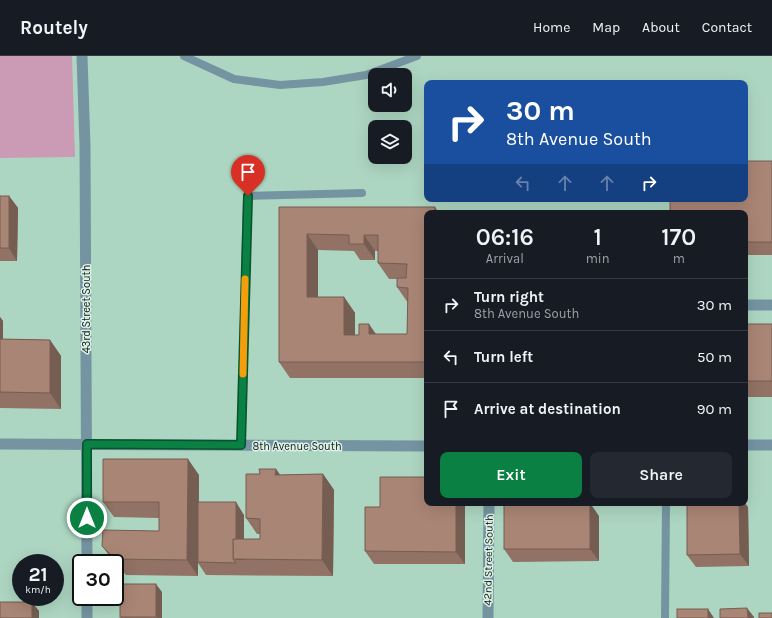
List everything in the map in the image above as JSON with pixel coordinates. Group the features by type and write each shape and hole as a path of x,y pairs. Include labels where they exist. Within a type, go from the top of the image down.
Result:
{"street":[{"name":"43rd Street South","path":"82,56 85,146 87,554"},
{"path":"748,305 772,305"},
{"name":"8th Avenue South","path":"0,444 424,446"},
{"path":"748,445 772,445"},
{"name":"42nd Street South","path":"488,618 489,506"},
{"path":"87,606 87,618"}],"lane":[{"path":"184,56 234,79 280,85 323,82 366,75 416,56"},
{"path":"241,445 248,196 362,193"},
{"path":"665,618 666,506"}],"shaded area":[{"path":"0,56 72,56 75,157 0,158"}],"building":[{"path":"748,161 772,161 772,242 748,242 748,210 670,210 670,202 748,202"},
{"path":"0,196 9,196 9,248 0,248"},
{"path":"279,207 435,207 435,210 424,210 424,362 279,362","holes":["307,234 349,235 349,244 364,244 364,235 378,235 378,263 407,264 406,278 397,278 397,287 408,288 407,334 369,334 369,324 359,324 359,335 344,335 344,297 307,297"]},
{"path":"748,324 772,324 772,381 748,381"},
{"path":"0,339 50,340 50,393 0,392"},
{"path":"103,459 188,459 187,560 124,559 124,554 110,554 102,546 103,530 159,531 159,502 103,502"},
{"path":"259,469 276,469 275,475 323,474 322,560 233,559 233,539 260,539 260,519 246,518 246,474 260,474"},
{"path":"380,477 424,477 424,506 456,506 456,552 365,551 365,507 380,507"},
{"path":"198,502 236,502 236,539 233,539 233,559 236,563 198,562"},
{"path":"504,506 590,506 590,549 504,549"},
{"path":"687,506 739,506 740,554 687,555"},
{"path":"124,584 156,584 156,617 120,617 120,606 124,606"},
{"path":"0,602 12,602 12,606 32,606 32,618 0,618"},
{"path":"747,608 748,618 720,618 720,609"},
{"path":"677,609 708,609 708,618 677,618"},
{"path":"759,613 772,613 772,618 759,618"}],"slow traffic":[{"path":"243,374 245,279"}],"route":[{"path":"87,518 87,444 241,445 248,196"}]}
